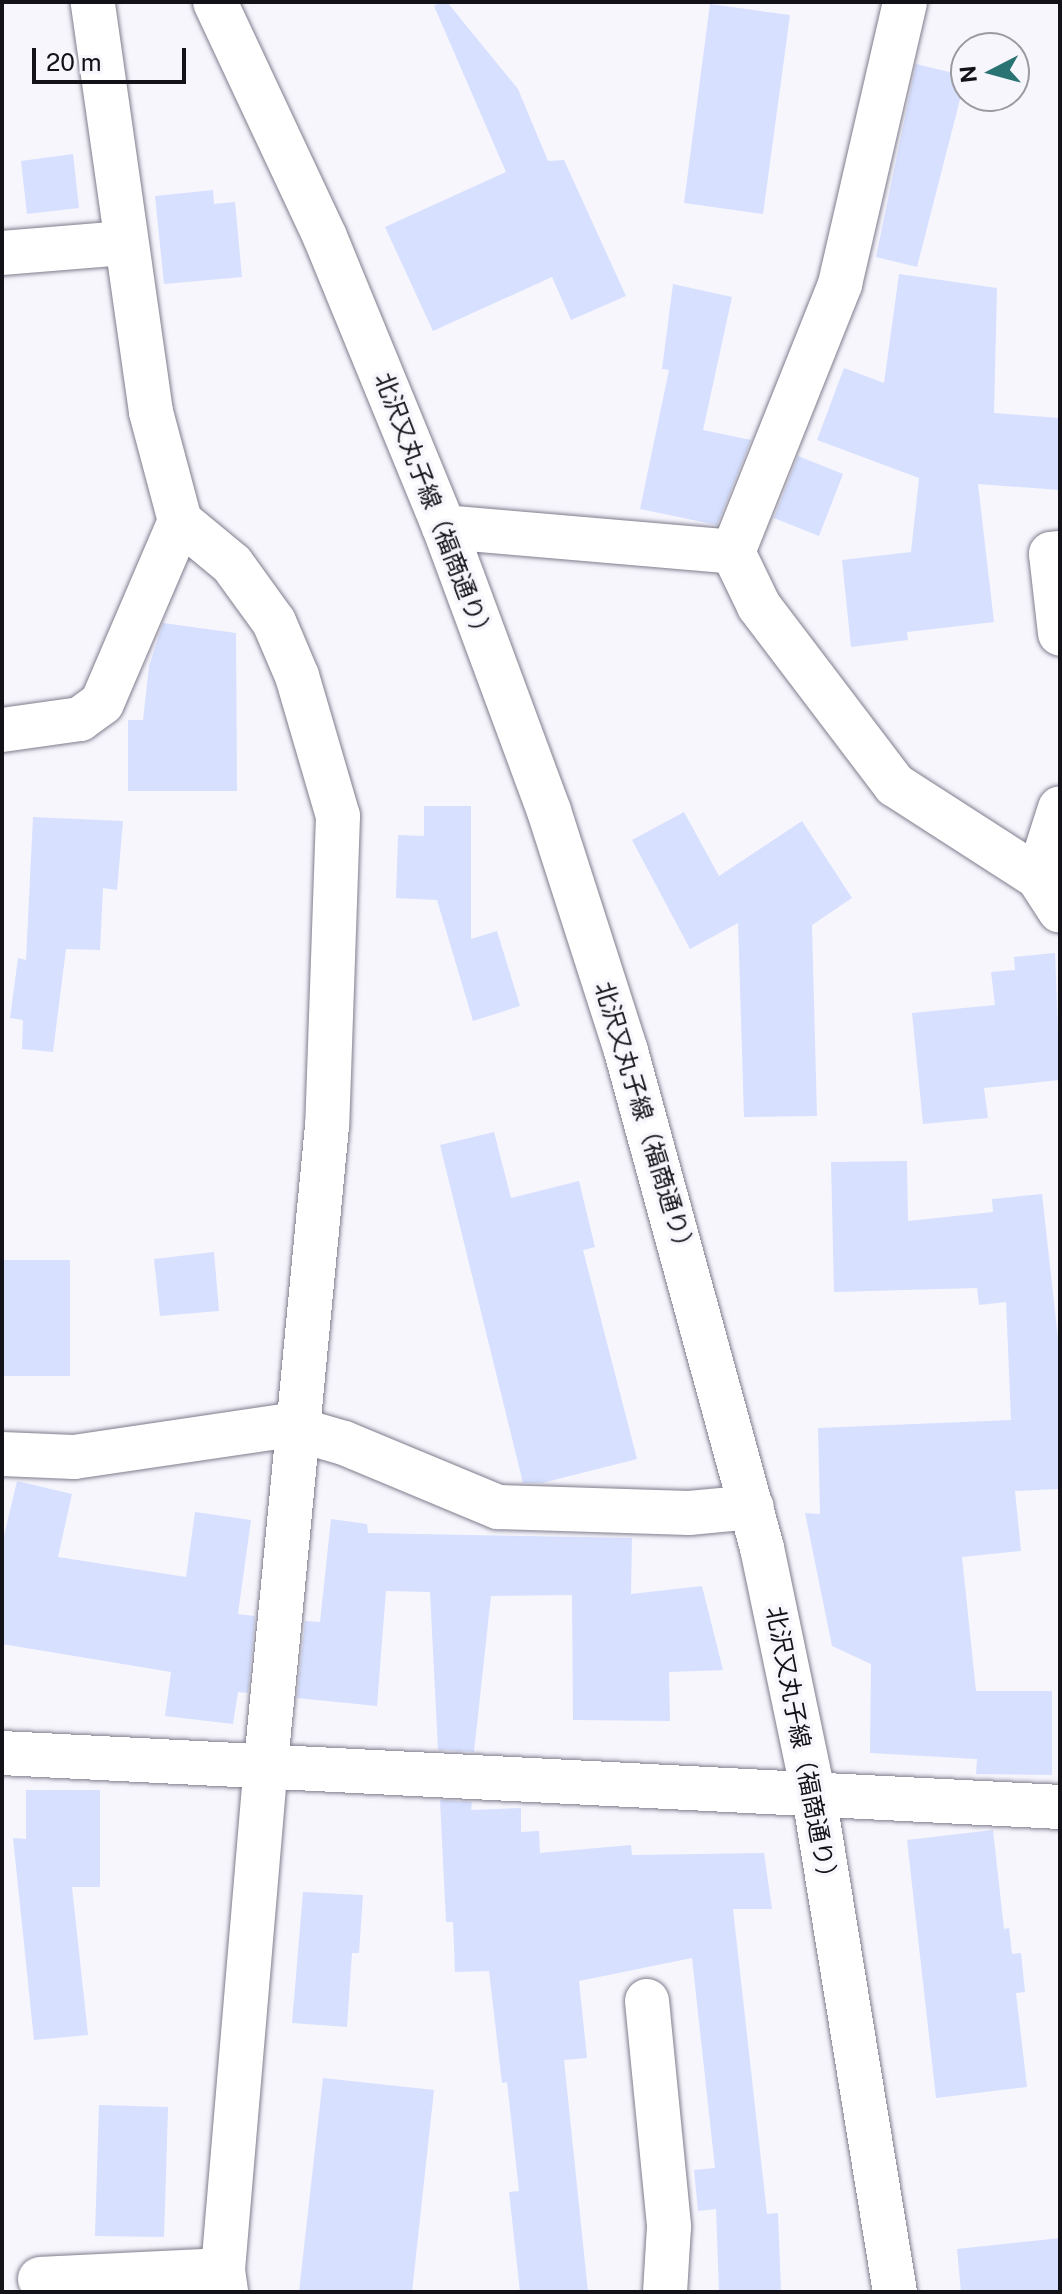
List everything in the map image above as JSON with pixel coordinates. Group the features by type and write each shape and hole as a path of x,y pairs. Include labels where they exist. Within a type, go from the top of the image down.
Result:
{"street":[{"path":"40,2279 224,2281 266,1763 300,1434 327,1126 338,816 297,676 274,622 232,564 180,521 151,412 124,243 93,2"},
{"name":"北沢又丸子線（福商通り）","path":"215,2 325,237 444,527 549,811 626,1051 752,1507 814,1796 895,2292"},
{"path":"905,2 840,284 733,552 759,606 895,785 1049,894 1060,808"},
{"path":"2,253 124,243"},
{"path":"2,730 80,719 102,703 180,521"},
{"path":"444,527 733,552"},
{"path":"1060,553 1051,554 1060,633"},
{"path":"2,1454 74,1457 285,1426 300,1434 344,1443 498,1507 529,1512 689,1513 752,1507"},
{"path":"2,1753 266,1763 814,1796 1060,1807"},
{"path":"647,2001 669,2227 665,2292"}],"building":[{"path":"447,2 518,89 548,161 564,160 626,296 571,320 552,277 433,331 385,227 506,172 434,6"},
{"path":"710,4 790,15 763,214 684,203"},
{"path":"916,64 950,72 950,112 957,112 917,267 876,257"},
{"path":"73,154 79,208 27,214 21,161"},
{"path":"213,190 214,204 235,202 242,277 164,284 155,196"},
{"path":"899,274 997,288 994,413 1060,418 1060,490 978,484 994,622 907,632 908,640 851,647 842,560 911,552 919,478 817,440 844,368 884,383"},
{"path":"673,284 732,297 703,430 751,440 717,525 640,509 669,370 662,369"},
{"path":"798,456 843,474 819,536 774,518"},
{"path":"163,623 236,633 237,791 128,791 128,720 143,720 149,666"},
{"path":"424,806 471,806 471,939 497,931 520,1006 473,1021 437,900 396,898 398,835 424,836"},
{"path":"684,812 719,876 802,821 852,898 812,925 817,1116 744,1117 738,923 690,949 632,840"},
{"path":"33,817 123,821 117,890 103,888 100,950 66,949 53,1052 22,1049 23,1020 10,1018 18,958 26,960"},
{"path":"1055,953 1060,1080 984,1088 988,1118 923,1124 912,1013 995,1005 991,972 1015,970 1014,957"},
{"path":"494,1132 511,1198 579,1181 595,1247 583,1250 637,1459 542,1483 523,1483 440,1145"},
{"path":"907,1161 908,1221 993,1212 992,1199 1042,1194 1060,1356 1060,1489 1015,1491 1021,1551 962,1557 976,1691 1052,1691 1052,1775 976,1774 977,1759 870,1753 871,1664 832,1646 805,1513 820,1514 818,1428 1011,1420 1006,1302 979,1305 977,1288 834,1292 831,1162"},
{"path":"214,1252 219,1311 160,1316 154,1259"},
{"path":"2,1260 70,1260 70,1376 2,1376"},
{"path":"17,1481 72,1494 58,1557 186,1577 195,1512 251,1520 238,1614 255,1616 248,1693 238,1692 233,1724 165,1716 171,1672 2,1644 2,1544"},
{"path":"331,1519 367,1524 368,1533 632,1538 631,1594 702,1586 723,1670 669,1672 670,1721 573,1720 572,1595 491,1596 474,1752 438,1750 430,1592 386,1591 377,1706 297,1698 305,1621 320,1622"},
{"path":"26,1790 100,1790 100,1887 72,1887 88,2035 34,2040 13,1838 26,1839"},
{"path":"440,1800 472,1802 471,1810 521,1808 521,1832 539,1831 540,1853 631,1845 632,1855 764,1853 772,1909 733,1909 767,2214 778,2213 781,2292 719,2292 716,2209 698,2211 694,2170 715,2168 692,1958 579,1981 587,2058 564,2060 588,2292 520,2292 509,2192 519,2191 507,2082 502,2083 489,1971 455,1972 453,1922 446,1922"},
{"path":"993,1830 1004,1929 1009,1928 1012,1954 1021,1953 1025,1992 1016,1993 1027,2087 936,2098 907,1840"},
{"path":"303,1892 363,1895 359,1953 352,1953 347,2027 292,2023"},
{"path":"323,2078 434,2090 412,2292 299,2292"},
{"path":"99,2105 168,2107 164,2237 95,2236"},
{"path":"1060,2238 1060,2292 961,2292 957,2249"}]}
